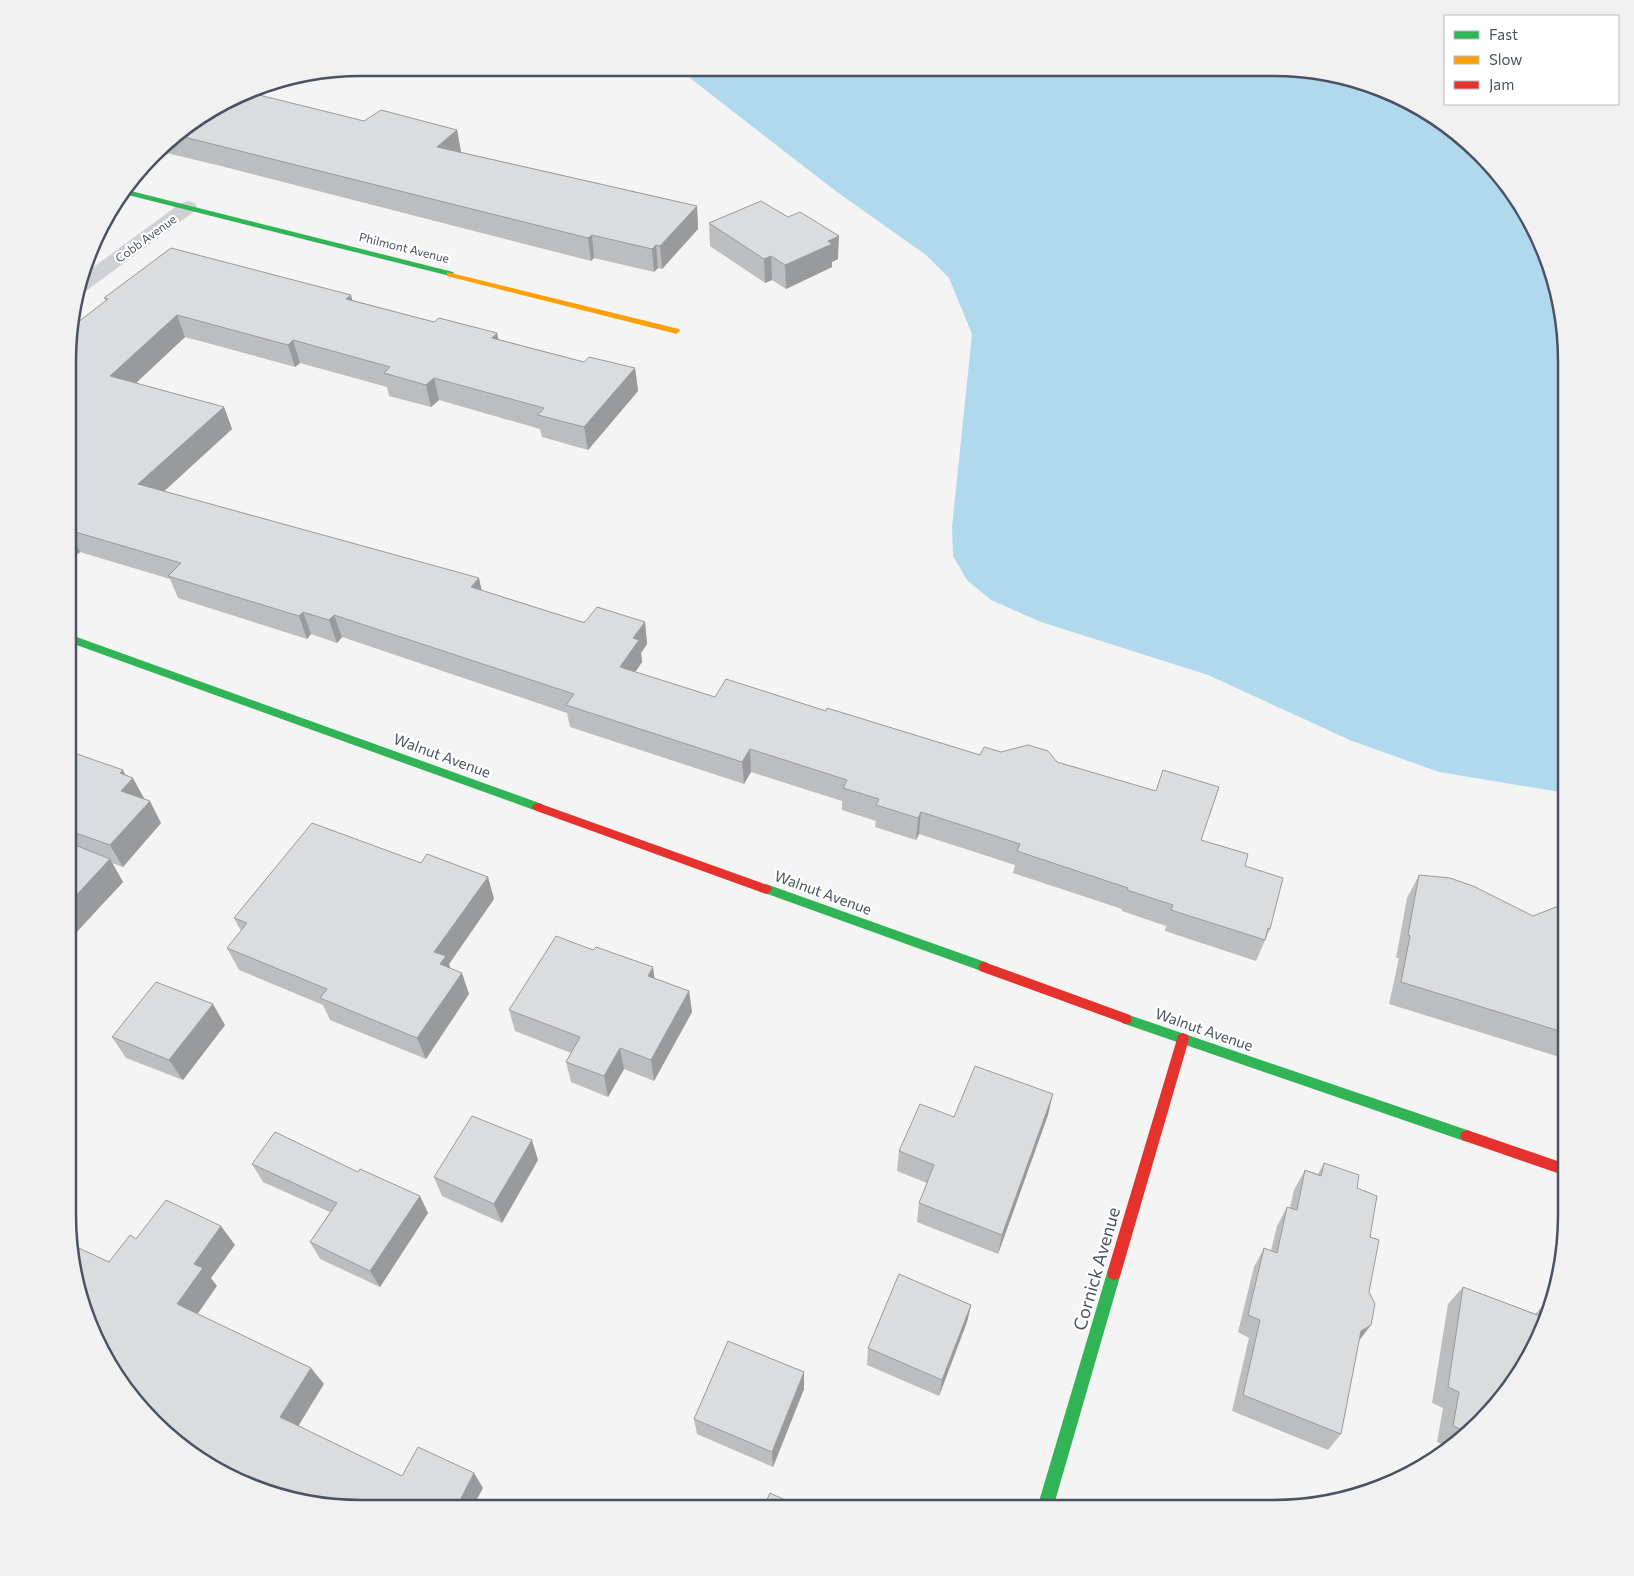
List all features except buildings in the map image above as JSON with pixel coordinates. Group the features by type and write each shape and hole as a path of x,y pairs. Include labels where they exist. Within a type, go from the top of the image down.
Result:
{"street":[{"name":"Philmont Avenue","path":"131,193 676,330"},
{"name":"Cobb Avenue","path":"88,281 188,207"},
{"name":"Walnut Avenue","path":"76,641 1183,1039 1558,1167"},
{"name":"Cornick Avenue","path":"1047,1500 1183,1039"}],"water":[{"path":"687,76 1292,77 1347,86 1382,98 1415,114 1461,147 1487,173 1520,219 1543,269 1555,324 1558,361 1558,792 1439,772 1352,741 1208,675 1041,622 991,600 967,580 953,556 952,527 972,334 949,278 926,255 837,192"}],"traffic: fast":[{"path":"131,194 450,274"},
{"path":"76,641 538,807"},
{"path":"766,889 984,967"},
{"path":"1126,1019 1467,1136"},
{"path":"1047,1500 1114,1273"}],"traffic: slow":[{"path":"450,274 676,331"}],"traffic: jam":[{"path":"538,807 766,889"},
{"path":"984,967 1126,1019"},
{"path":"1114,1273 1183,1039"},
{"path":"1467,1136 1558,1167"}]}
